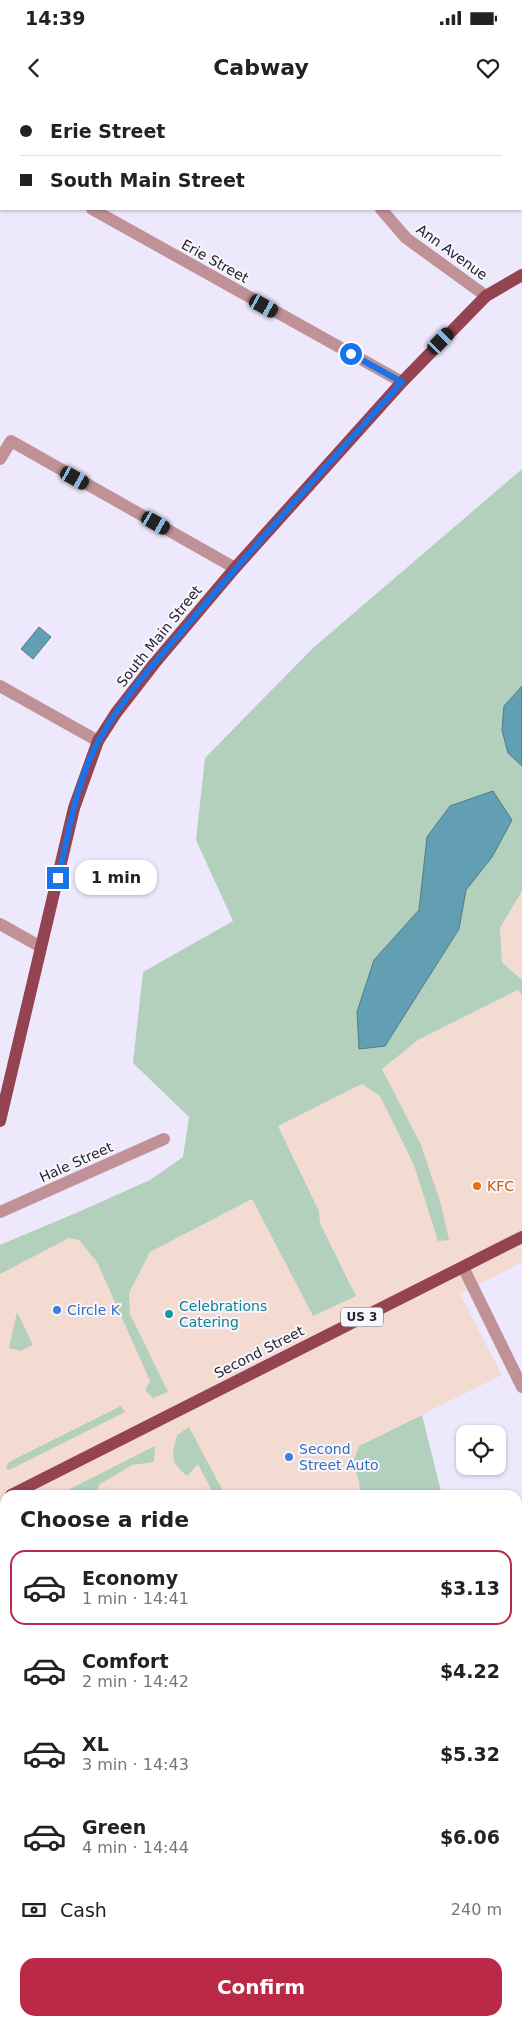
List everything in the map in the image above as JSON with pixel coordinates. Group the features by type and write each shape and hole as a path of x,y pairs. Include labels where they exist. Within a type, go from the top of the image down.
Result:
{"main road":[{"name":"South Main Street","path":"0,1121 74,808 98,741 116,713 154,664 235,568 402,382 486,296 522,275"},
{"name":"Second Street","path":"21,1490 522,1237"}],"street":[{"name":"Erie Street","path":"94,210 402,382"},
{"name":"Ann Avenue","path":"382,210 406,238 486,296"},
{"path":"0,459 11,441 235,568"},
{"path":"0,686 98,741"},
{"path":"0,924 41,947"},
{"name":"Hale Street","path":"0,1212 164,1139"},
{"path":"463,1267 522,1387"}],"shaded area":[{"path":"522,891 522,980 502,962 500,928"},
{"path":"522,988 522,1262 460,1294 502,1375 359,1446 353,1462 360,1490 0,1490 0,1245 76,1213 129,1292 150,1252 252,1199 313,1316 351,1284 320,1223 319,1211 278,1125 363,1084 418,1040"}],"green space":[{"path":"522,469 522,686 504,706 508,753 522,766 522,891 500,928 502,962 522,980 522,995 518,990 418,1040 382,1069 421,1145 441,1204 449,1240 438,1241 414,1165 380,1096 362,1084 278,1126 319,1211 320,1223 356,1296 313,1316 252,1199 150,1252 129,1293 130,1314 168,1392 153,1398 145,1390 150,1381 97,1262 79,1240 69,1238 0,1274 0,1245 150,1180 183,1157 189,1117 133,1063 143,972 233,921 196,840 205,758 313,648","holes":["492,857 466,890 459,929 385,1046 374,960 419,910"]},
{"path":"17,1312 33,1345 21,1351 9,1348"},
{"path":"121,1406 125,1412 9,1470 6,1468 9,1462"},
{"path":"422,1415 441,1490 360,1490 353,1462 359,1446"},
{"path":"189,1427 222,1490 211,1490 198,1464 187,1476 181,1471 173,1458 177,1435"},
{"path":"155,1446 154,1462 132,1465 100,1484 97,1490 68,1490"}],"water":[{"path":"39,627 51,637 33,659 21,649"},
{"path":"522,686 522,766 508,753 502,730 504,706"},
{"path":"493,791 512,820 492,857 466,890 459,929 385,1046 359,1049 357,1012 374,960 419,910 427,837 450,806"},
{"path":"116,868 143,877 139,890 112,882"}],"place":[{"name":"KFC","path":"477,1186"},
{"name":"Circle K","path":"57,1310"},
{"name":"Celebrations Catering","path":"169,1314"},
{"name":"Second Street Auto","path":"289,1457"}],"route":[{"path":"58,878 74,808 84,777 98,741 116,713 154,664 235,568 402,382 351,354"}]}
